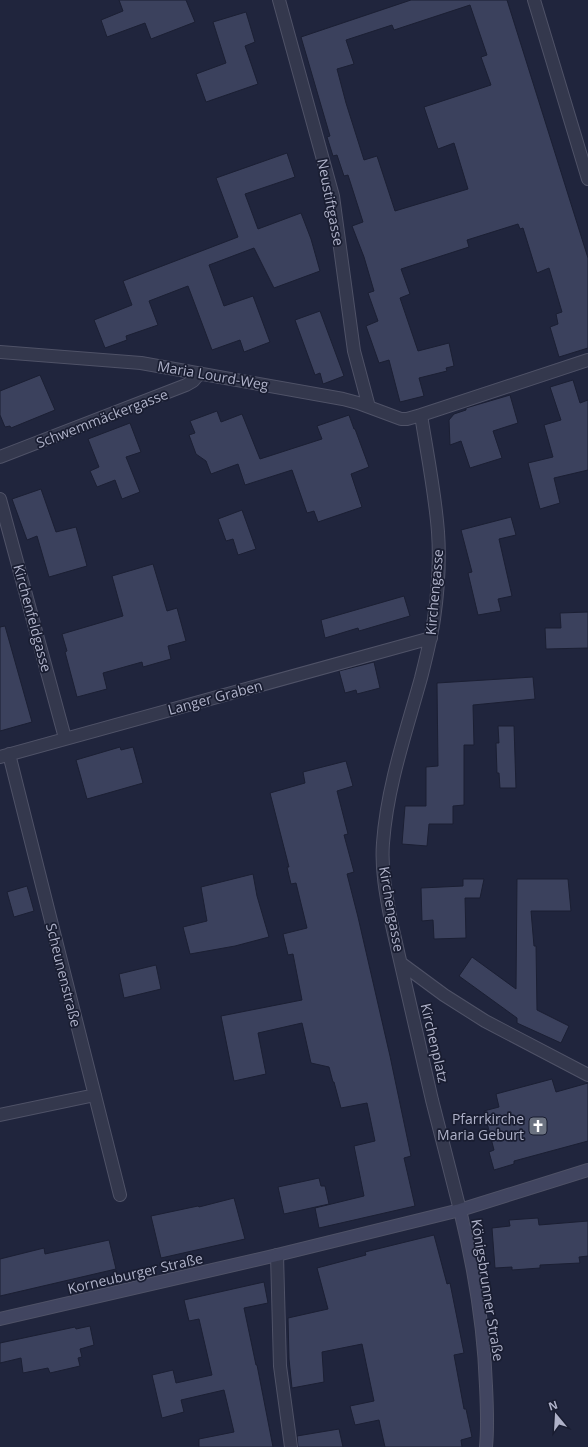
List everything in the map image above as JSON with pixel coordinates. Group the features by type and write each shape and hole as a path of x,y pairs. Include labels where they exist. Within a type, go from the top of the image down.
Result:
{"street":[{"name":"Neustiftgasse","path":"279,0 333,196 354,351 369,407"},
{"path":"534,0 588,179"},
{"name":"Maria Lourd-Weg","path":"0,352 118,360 153,364 327,396 369,407 401,419 421,415"},
{"path":"421,415 588,360"},
{"name":"Schwemmäckergasse","path":"0,457 186,385 193,381 200,373"},
{"name":"Kirchengasse","path":"402,964 386,893 382,866 386,815 396,768 431,638 437,590 439,560 438,531 434,494 421,415"},
{"name":"Kirchenfeldgasse","path":"0,499 65,738"},
{"name":"Langer Graben","path":"5,755 431,638"},
{"name":"Scheunenstraße","path":"5,755 120,1195"},
{"name":"Kirchenplatz","path":"402,964 444,995 480,1018 588,1076"},
{"name":"Kirchenplatz","path":"402,964 432,1100 460,1210"},
{"path":"0,1115 94,1095"},
{"path":"460,1210 588,1170"},
{"name":"Korneuburger Straße","path":"0,1319 277,1255 460,1210"},
{"name":"Königsbrunner Straße","path":"460,1210 475,1284 484,1344 487,1409 486,1447"},
{"path":"277,1255 280,1366 291,1447"}],"building":[{"path":"119,0 186,0 195,22 151,39 145,23 107,37 101,20 123,11"},
{"path":"411,0 507,0 588,258 588,348 559,357 550,327 558,324 556,314 562,312 549,268 537,273 523,228 520,229 518,224 467,240 469,247 401,269 410,294 400,298 418,351 449,343 454,366 446,368 447,371 419,378 424,396 400,402 389,360 379,363 366,326 378,321 368,293 374,291 364,257 352,226 363,222 348,175 344,176 337,155 333,156 327,137 330,136 301,37","holes":["470,5 487,55 481,57 491,85 424,107 438,149 454,143 468,189 395,211 377,156 364,160 346,103 337,69 354,64 346,40 392,25 394,30"]},
{"path":"246,12 255,42 245,46 258,84 206,102 196,74 226,63 213,22"},
{"path":"287,153 295,177 245,194 258,229 301,213 311,239 320,271 274,288 254,248 209,265 224,306 253,296 270,342 244,352 240,340 212,350 188,286 149,301 158,325 126,336 127,340 105,348 94,320 132,305 123,281 238,237 216,178"},
{"path":"320,311 344,376 323,384 320,373 315,375 295,320"},
{"path":"40,375 55,410 11,428 10,426 5,427 0,415 0,391"},
{"path":"573,380 580,403 588,400 588,470 554,478 560,503 540,509 528,463 553,457 544,425 561,420 550,387"},
{"path":"510,395 518,423 493,431 502,458 470,468 461,441 450,445 449,420 454,414 466,410 466,408"},
{"path":"217,411 221,422 242,414 260,459 322,439 317,426 349,415 369,467 351,474 362,507 318,522 314,511 307,513 292,470 245,485 238,464 211,474 206,461 196,454 189,435 195,433 190,421"},
{"path":"130,423 141,452 126,457 140,492 122,499 115,480 97,487 90,471 99,467 88,439"},
{"path":"41,489 56,532 76,527 87,566 49,577 37,536 27,540 12,499"},
{"path":"242,510 256,549 238,555 233,539 226,541 218,519"},
{"path":"511,517 516,535 499,539 512,596 498,599 501,611 478,615 468,573 472,572 461,530"},
{"path":"153,564 167,611 177,608 186,641 168,646 171,659 143,667 142,662 103,673 107,689 77,697 65,652 67,651 62,634 123,616 112,576"},
{"path":"404,596 410,616 359,631 358,628 325,638 321,620"},
{"path":"588,612 588,648 546,649 545,628 561,628 560,613"},
{"path":"5,626 32,722 0,731 0,627"},
{"path":"374,662 380,688 357,694 356,690 345,693 339,671"},
{"path":"533,677 535,699 473,705 474,745 464,745 464,805 453,806 453,824 429,824 427,846 402,844 405,806 426,806 426,767 438,766 437,683"},
{"path":"498,726 514,726 516,788 500,788 499,773 497,773 496,743 499,743"},
{"path":"120,747 121,750 133,747 143,783 87,799 76,760"},
{"path":"346,761 353,786 337,791 348,834 344,835 354,872 347,874 390,1056 411,1156 404,1158 415,1206 319,1228 315,1208 364,1196 354,1146 375,1141 367,1103 341,1108 329,1067 311,1063 302,1023 258,1033 266,1074 234,1081 221,1016 302,1000 293,954 288,955 283,934 307,928 296,883 291,884 287,867 289,867 270,793 305,783 303,772"},
{"path":"253,874 257,896 269,937 235,946 190,954 183,927 207,921 201,887"},
{"path":"463,879 484,879 480,898 465,898 466,938 434,939 433,920 422,921 421,888 463,886"},
{"path":"517,879 568,879 571,911 531,911 534,946 536,946 537,1010 569,1026 561,1043 517,1023 517,1018 459,976 472,957 516,989"},
{"path":"27,886 34,911 14,917 7,892"},
{"path":"156,965 161,989 124,998 119,974"},
{"name":"Pfarrkirche Maria Geburt","path":"552,1079 556,1092 588,1083 588,1141 514,1161 514,1164 494,1170 489,1152 494,1150 484,1111 499,1107 496,1094"},
{"path":"319,1178 321,1186 325,1186 329,1204 284,1214 278,1187"},
{"path":"234,1198 245,1239 161,1258 151,1216 199,1207"},
{"path":"538,1218 539,1225 588,1221 588,1256 579,1257 580,1263 540,1265 540,1268 512,1270 512,1267 495,1268 492,1228 510,1226 509,1220"},
{"path":"434,1235 447,1284 450,1283 464,1353 454,1355 464,1409 466,1409 472,1437 461,1440 462,1447 385,1447 379,1420 355,1425 350,1406 374,1401 362,1344 322,1352 324,1382 292,1388 289,1359 288,1318 328,1309 317,1268 366,1255 365,1252"},
{"path":"109,1240 116,1269 0,1296 0,1259 44,1248 45,1254"},
{"path":"264,1282 268,1303 244,1308 273,1447 199,1447 199,1439 234,1432 224,1390 181,1400 184,1412 162,1418 152,1375 173,1370 176,1383 212,1375 199,1319 189,1321 184,1300"},
{"path":"90,1326 94,1345 80,1349 82,1357 78,1358 80,1366 50,1373 48,1368 23,1373 21,1358 0,1363 0,1343 75,1327 76,1329"},
{"path":"339,1429 343,1447 298,1447 297,1436"}],"place":[{"name":"Pfarrkirche Maria Geburt","path":"538,1126"}]}
